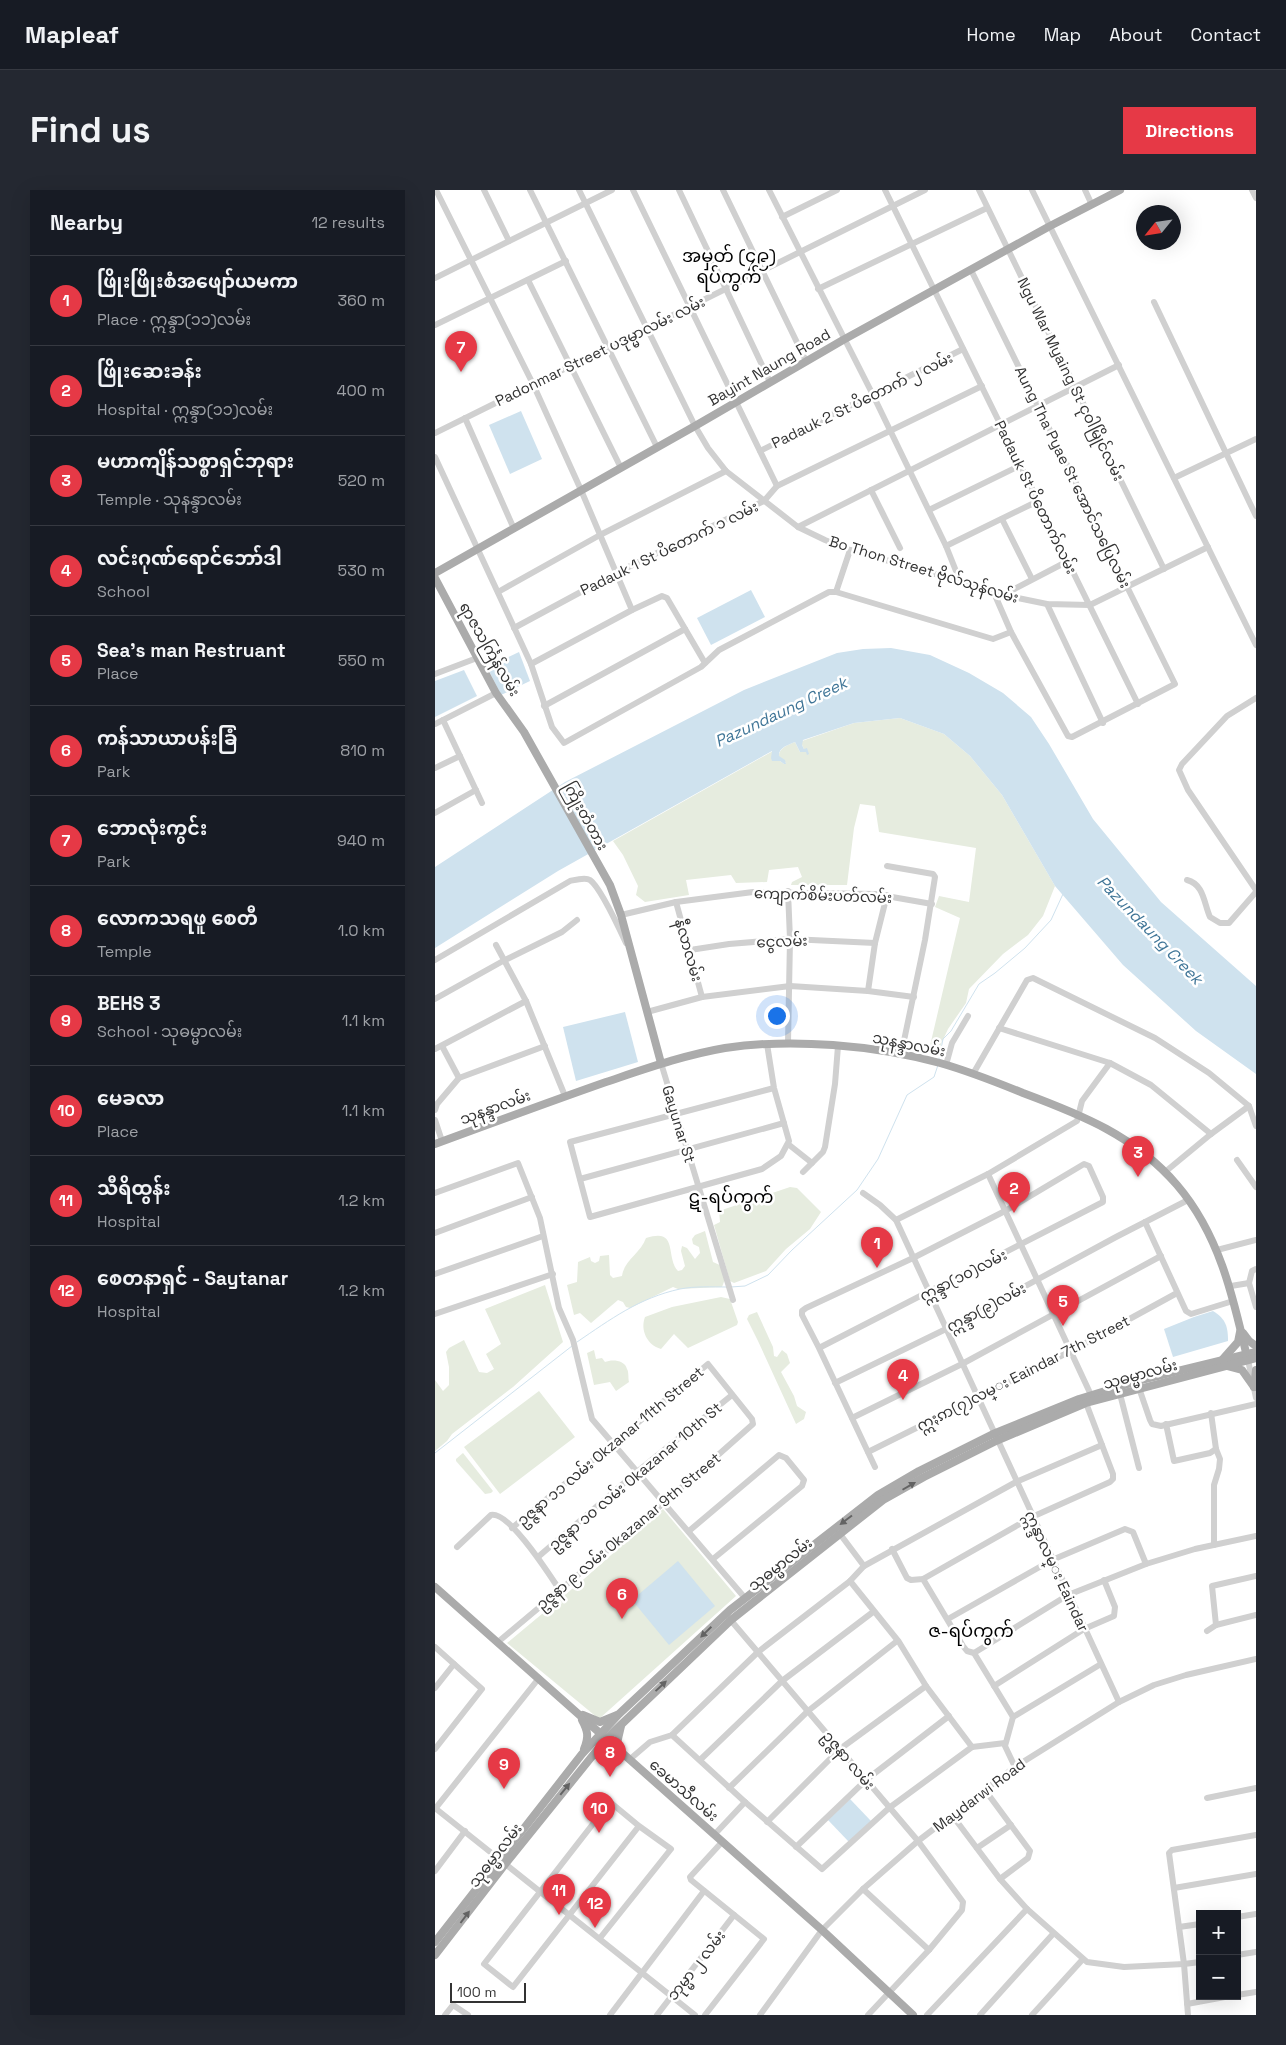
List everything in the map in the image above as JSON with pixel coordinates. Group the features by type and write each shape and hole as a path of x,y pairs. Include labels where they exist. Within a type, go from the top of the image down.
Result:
{"main road":[{"name":"Bayint Naung Road","path":"435,573 843,340 1050,226 1121,190"},
{"name":"ရာဇသင်္ကြန်လမ်း","path":"435,578 496,693 524,732"},
{"name":"ကြိုးတံတား","path":"524,732 610,885 621,913 661,1063"},
{"name":"သုနန္ဒာလမ်း","path":"439,1143 565,1096 661,1063 724,1048 788,1043 838,1046 934,1062 973,1074 1078,1113 1111,1130 1137,1147 1165,1172 1201,1219 1217,1250 1231,1286 1233,1301 1250,1358"},
{"path":"1241,1330 1249,1341 1256,1346"},
{"path":"1241,1330 1237,1342 1223,1362 1242,1370 1254,1387"},
{"name":"သုဓမ္မာလမ်း","path":"435,1942 503,1861 603,1736 728,1617 745,1598 879,1495 919,1471 1091,1395 1141,1380 1250,1358 1256,1352"},
{"name":"သုဓမ္မာလမ်း","path":"728,1617 883,1500 995,1437 1086,1403 1223,1362"},
{"path":"1254,1387 1256,1370"},
{"name":"ခေမာသီလမ်း","path":"436,1590 539,1678 622,1755 822,1930 913,2015"},
{"path":"577,1712 600,1722 622,1717"},
{"path":"577,1712 588,1731 585,1757 602,1751 613,1751 622,1755"},
{"path":"622,1717 618,1729 617,1743 622,1755"},
{"name":"သုဓမ္မာလမ်း","path":"435,1955 503,1861"}],"street":[{"path":"436,190 533,384 632,610"},
{"path":"484,190 509,241"},
{"path":"530,190 657,447"},
{"name":"Bo Thon Street ဗိုလ်သုန်လမ်း","path":"579,190 695,426 708,448 726,472 798,527 850,550 960,581 994,593 1047,604 1090,605 1208,547"},
{"path":"435,277 612,190"},
{"path":"633,190 777,486"},
{"path":"679,190 770,382"},
{"path":"723,190 806,361"},
{"path":"769,190 843,340 873,395 946,546 960,581"},
{"path":"782,217 837,190"},
{"name":"Padauk St ပိတောက်လမ်း","path":"885,190 1138,704"},
{"name":"Padonmar Street ပဒုမ္မာလမ်း လမ်း","path":"435,433 925,190"},
{"name":"Ngu War Myaing St ငုဝါမြိုင်လမ်း","path":"979,190 1164,569"},
{"path":"1032,190 1256,645"},
{"path":"1085,190 1092,205"},
{"path":"1252,190 1256,198"},
{"path":"818,290 987,208"},
{"path":"435,325 566,262"},
{"name":"Aung Tha Pyae St အောင်သပြေလမ်း","path":"971,270 1175,684 1138,704"},
{"path":"528,280 621,468"},
{"path":"1154,302 1256,516"},
{"name":"Padauk 2 St ပိတောက် ၂ လမ်း","path":"760,451 963,350"},
{"path":"798,527 1119,365"},
{"name":"Padauk 1 St ပိတောက် ၁ လမ်း","path":"514,628 616,572 764,501 777,486 982,386"},
{"path":"465,418 514,529"},
{"path":"1174,478 1256,439"},
{"path":"435,457 531,664 552,727 564,744 701,667 719,650 829,592 836,592 993,639 1011,632"},
{"path":"929,510 1021,465"},
{"path":"498,592 600,535 726,472"},
{"path":"871,490 900,548"},
{"path":"946,546 1038,501"},
{"path":"1001,519 1032,579"},
{"path":"836,592 850,550"},
{"path":"1003,595 1068,561"},
{"path":"994,593 1011,632 1068,736 1072,737 1103,723 1138,704"},
{"path":"531,664 632,610 665,596 705,663"},
{"path":"1047,604 1103,723"},
{"path":"545,706 685,628"},
{"path":"435,674 477,658"},
{"path":"435,724 496,693"},
{"path":"1187,880 1197,885 1207,904 1210,917 1219,923 1229,923 1256,891 1188,790 1179,770 1182,764 1227,716 1256,698"},
{"path":"443,720 482,803"},
{"path":"435,768 460,756"},
{"path":"435,813 476,790"},
{"path":"887,866 933,874 935,877 932,904 901,1055"},
{"path":"435,960 570,881 585,879 590,880 604,901 632,953"},
{"path":"788,891 790,939 788,1043"},
{"name":"ကျောက်စိမ်းပတ်လမ်း","path":"621,913 676,902 753,892 788,891 887,895 932,904"},
{"path":"867,991 875,943 887,895"},
{"name":"နီလာလမ်း","path":"676,902 702,997"},
{"path":"435,999 503,961 562,932 577,920"},
{"name":"ငွေလမ်း","path":"690,950 729,944 790,939 875,943"},
{"path":"496,945 526,1001 565,1096"},
{"path":"973,1074 1027,980 1033,978 1155,1038 1209,1073 1249,1106 1256,1126"},
{"path":"647,1012 702,997 790,986 867,991 914,997"},
{"path":"435,1050 526,1001"},
{"path":"945,1065 952,1043 968,1016"},
{"path":"999,1028 1110,1063 1151,1086 1211,1134"},
{"path":"767,1044 774,1088 789,1144 811,1163"},
{"path":"442,1046 459,1078"},
{"path":"436,1104 459,1078 545,1046"},
{"path":"803,1172 825,1147 835,1084 838,1046"},
{"name":"Gayunar St","path":"661,1063 688,1150 697,1187 733,1300"},
{"path":"863,1193 896,1220 987,1174 1077,1121 1082,1101 1110,1063"},
{"path":"774,1088 570,1142 590,1218 763,1169 781,1156 789,1144"},
{"path":"1165,1172 1249,1106"},
{"path":"435,1120 439,1143"},
{"path":"580,1179 784,1123"},
{"path":"1237,1160 1256,1187"},
{"path":"435,1193 519,1163 540,1218 559,1308 574,1343 592,1419 665,1502 745,1598"},
{"name":"ဣန္ဒာ(၁၀)လမ်း","path":"819,1348 929,1293 1104,1200 1087,1164 1084,1164 1005,1211"},
{"path":"987,1174 1091,1395"},
{"path":"435,1233 532,1197"},
{"name":"ဣန္ဒာ(၉)လမ်း","path":"835,1383 946,1329 1188,1200"},
{"path":"875,1467 802,1315 802,1311 913,1258 1005,1211"},
{"name":"ဣန္ဒာလမ္း Eaindar","path":"896,1220 1119,1702"},
{"path":"1145,1222 1186,1311 1191,1314 1233,1301"},
{"path":"435,1274 543,1236"},
{"path":"1217,1250 1256,1240"},
{"path":"852,1418 961,1364 1161,1256"},
{"path":"1256,1269 1252,1271 1249,1283 1256,1307"},
{"path":"435,1314 553,1274"},
{"path":"1231,1286 1249,1283"},
{"name":"ဣႏၵာ(၇)လမ္း Eaindar 7th Street","path":"868,1452 1071,1351 1177,1293"},
{"path":"1250,1358 1256,1398"},
{"name":"ဥဇ္ဇနာ ၁၁ လမ်း Okzanar 11th Street","path":"512,1528 708,1364 732,1395"},
{"path":"1139,1388 1152,1424 1161,1426 1256,1404"},
{"path":"1120,1394 1139,1468"},
{"name":"ဥဇ္ဇနာ ၉ လမ်း Okazanar 9th Street","path":"498,1642 665,1502 753,1424 752,1419 732,1395"},
{"name":"ဥဇ္ဇနာ ၁၀ လမ်း Okazanar 10th St","path":"538,1557 638,1471 732,1395"},
{"path":"892,1549 907,1578 911,1580 923,1579 1032,1517 1113,1479 1113,1474 1086,1403"},
{"path":"1211,1413 1216,1449 1220,1459 1213,1492 1222,1543"},
{"path":"1166,1424 1174,1460 1210,1453 1216,1449"},
{"path":"629,1760 650,1742 672,1735 758,1652 850,1580 864,1566 1016,1482 1102,1445"},
{"path":"689,1531 779,1455 786,1458 804,1484 713,1559"},
{"path":"457,1547 491,1515 501,1516 538,1557 559,1589"},
{"path":"948,1619 1052,1560 1125,1529 1133,1532 1146,1564"},
{"path":"840,1534 864,1566"},
{"path":"974,1653 1068,1595 1104,1580 1146,1564 1222,1543 1256,1536"},
{"path":"1216,1625 1212,1586 1256,1576"},
{"path":"923,1579 963,1646 967,1651 974,1653 1013,1717"},
{"path":"850,1580 897,1641 926,1686 972,1747"},
{"path":"994,1686 1084,1629 1115,1614 1115,1607 1104,1580"},
{"path":"700,1760 782,1681 873,1612"},
{"path":"1207,1631 1216,1625 1256,1615"},
{"name":"ဥဇ္ဇနာ လမ်း","path":"728,1617 918,1841 963,1902 962,1910 929,1950"},
{"path":"729,1788 808,1711 897,1641"},
{"path":"435,1647 482,1689 435,1748"},
{"name":"Maydarwi Road","path":"760,2015 822,1930 863,1889 918,1841 1015,1766 1119,1702 1154,1685 1256,1660"},
{"path":"435,1688 454,1664"},
{"path":"1015,1766 1007,1753 1005,1743 1013,1717 1101,1664"},
{"path":"539,1678 435,1809 541,1891 695,2015"},
{"path":"767,1822 840,1749 926,1686"},
{"path":"796,1847 866,1780 949,1716"},
{"path":"672,1735 767,1822 822,1869 889,1808 972,1747 1005,1743"},
{"path":"1207,1798 1256,1788"},
{"path":"985,1790 1030,1851 1030,1855 1000,1879"},
{"path":"600,1938 671,1849 610,1802 484,1964 513,1987 639,1826"},
{"path":"715,1835 745,1802"},
{"path":"952,1816 1000,1879 1027,1910 1090,1964 1124,1967 1196,1962"},
{"path":"977,1848 1011,1825"},
{"path":"435,1871 465,1831"},
{"path":"1188,2015 1184,1964 1170,1852 1256,1835"},
{"path":"705,2015 764,1939 704,1891 689,1876 722,1842"},
{"path":"1174,1888 1256,1874"},
{"path":"863,1889 929,1950 868,2015"},
{"path":"610,2015 704,1891"},
{"path":"927,2015 1027,1910"},
{"path":"1241,1916 1256,1914"},
{"name":"ဘုမ္မာ ၂ လမ်း","path":"657,2015 734,1915"},
{"path":"1179,1927 1196,1925"},
{"path":"980,2015 1053,1934"},
{"path":"1241,1955 1256,1952"},
{"path":"1032,2015 1083,1959"},
{"path":"1241,1994 1256,1992"},
{"path":"1187,2004 1208,2000"},
{"path":"445,2015 453,2005 467,2015"}],"shaded area":[{"path":"900,718 944,734 970,756 1002,795 1055,886 1043,916 1028,935 1003,954 969,989 966,1003 948,1029 937,1053 929,1050 960,918 935,907 939,896 969,902 976,848 879,832 875,806 860,804 854,828 847,885 791,885 792,882 802,877 798,867 769,870 767,882 736,883 731,875 686,880 689,895 645,902 636,895 638,886 623,855 613,841 773,751 772,761 780,761 784,764 786,763 779,757 779,754 787,746 795,742 800,752 806,752 802,741 854,723"},
{"path":"790,1187 797,1188 821,1212 810,1229 786,1249 766,1271 734,1283 730,1281 714,1225 720,1222 719,1211"},
{"path":"705,1231 713,1262 722,1266 725,1279 722,1287 678,1289 673,1287 630,1308 618,1300 591,1323 580,1313 574,1315 567,1285 577,1282 578,1262 590,1257 591,1261 595,1263 599,1261 600,1256 609,1255 610,1275 613,1278 622,1276 626,1265 646,1238 656,1236 667,1240 674,1265 678,1271 682,1270 685,1266 681,1251 682,1246 687,1248 695,1259 700,1253 699,1247 693,1244 692,1239 695,1235"},
{"path":"545,1285 563,1342 513,1387 452,1434 435,1451 435,1380 443,1391 449,1385 449,1367 446,1352 449,1348 464,1340 479,1372 487,1373 494,1369 486,1354 501,1344 485,1309"},
{"path":"721,1297 730,1299 738,1322 737,1325 688,1348 674,1334 661,1349 648,1341 643,1327 645,1317 672,1307"},
{"path":"757,1312 773,1347 774,1356 777,1357 782,1350 787,1354 790,1363 781,1372 794,1396 797,1406 806,1412 804,1419 796,1424 747,1319 749,1315"},
{"path":"594,1350 596,1359 602,1358 605,1362 615,1361 624,1364 628,1370 629,1382 616,1391 610,1382 594,1385 587,1353"},
{"path":"539,1391 575,1437 500,1494 464,1447"},
{"path":"463,1453 493,1491 491,1493 485,1494 456,1461"},
{"path":"663,1509 736,1596 599,1719 507,1643 584,1579"}],"water":[{"path":"521,411 542,459 510,474 489,425"},
{"path":"751,590 765,617 711,645 697,618"},
{"name":"Pazundaung Creek","path":"891,648 930,655 969,673 1003,693 1031,717 1093,819 1161,902 1256,986 1256,1074 1196,1031 1123,965 1055,886 1002,795 970,756 944,734 900,718 854,723 803,740 802,745 804,749 807,748 809,754 807,755 806,752 800,752 795,742 784,747 779,753 779,756 785,760 786,764 780,761 772,761 772,751 558,871 435,948 435,867 565,782 744,690 837,653 863,649"},
{"path":"519,652 530,681 501,695 487,667"},
{"path":"464,670 477,696 435,717 435,681"},
{"path":"625,1012 638,1062 576,1081 563,1027"},
{"path":"1213,1311 1221,1317 1225,1324 1228,1341 1173,1357 1164,1329"},
{"path":"678,1561 715,1606 669,1645 632,1600"},
{"path":"850,1799 871,1821 849,1842 828,1820"}],"waterway":[{"path":"939,1059 943,1039 951,1031 979,984 1025,948 1051,920 1063,894"},
{"path":"731,1287 745,1286 768,1275 792,1250 857,1190 878,1159 907,1095 934,1077 938,1065"},
{"path":"577,1342 626,1310 651,1298 686,1288 727,1287"},
{"path":"435,1453 572,1346"}],"place":[{"name":"ဘောလုံးကွင်း","path":"461,372"},
{"name":"မဟာကျိန်သစ္စာရှင်ဘုရား","path":"1138,1177"},
{"name":"ဖြိုးဆေးခန်း","path":"1014,1213"},
{"name":"ဖြိုးဖြိုးစံအဖျော်ယမကာ","path":"877,1268"},
{"name":"Sea's man Restruant","path":"1063,1326"},
{"name":"လင်းဂုဏ်ရောင်ဘော်ဒါ","path":"903,1400"},
{"name":"ကန်သာယာပန်းခြံ","path":"622,1619"},
{"name":"လောကသရဖူ စေတီ","path":"610,1777"},
{"name":"BEHS 3","path":"504,1789"},
{"name":"မေခလာ","path":"599,1833"},
{"name":"သီရိထွန်း","path":"559,1915"},
{"name":"စေတနာရှင် - Saytanar","path":"595,1928"}],"district":[{"name":"အမှတ် (၄၉) ရပ်ကွက်","path":"729,265"},
{"name":"ဋ-ရပ်ကွက်","path":"731,1196"},
{"name":"ဇ-ရပ်ကွက်","path":"971,1630"}]}
